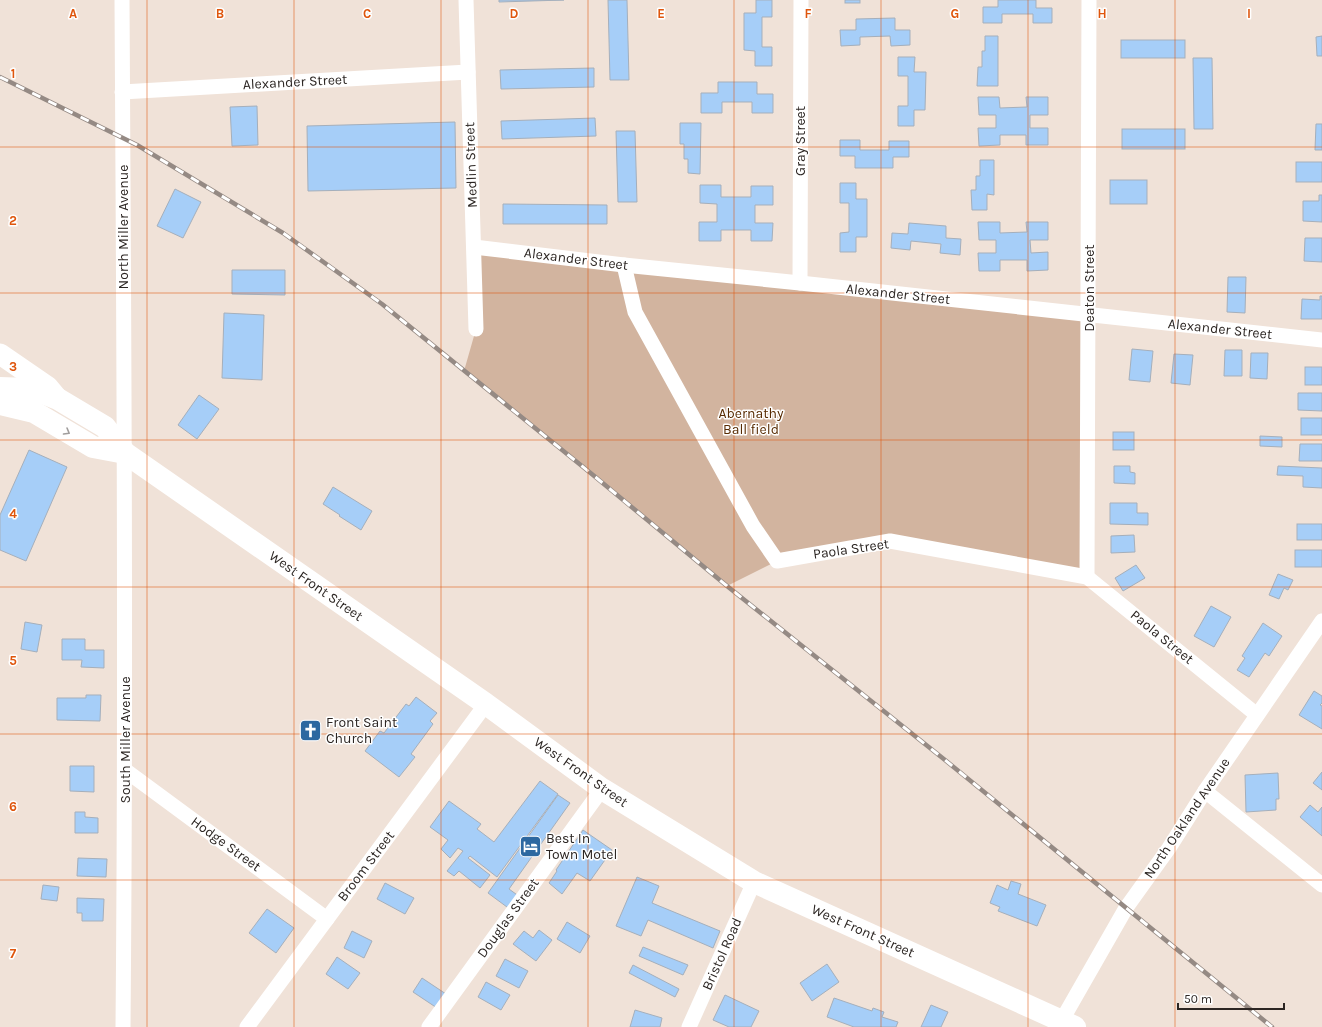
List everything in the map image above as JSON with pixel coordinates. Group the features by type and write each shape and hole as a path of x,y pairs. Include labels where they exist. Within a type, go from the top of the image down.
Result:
{"main road":[{"name":"West Front Street","path":"0,354 48,387 58,399 105,427 125,453 486,704 602,789 754,882 1065,1025"},
{"name":"West Front Street","path":"3,389 34,412 92,447 125,453"},
{"path":"3,389 29,389 58,399"}],"street":[{"name":"North Miller Avenue","path":"122,0 125,453"},
{"name":"Medlin Street","path":"466,0 476,329"},
{"name":"Gray Street","path":"800,283 801,0"},
{"name":"Deaton Street","path":"1087,576 1089,0"},
{"name":"Alexander Street","path":"122,92 468,72"},
{"name":"Alexander Street","path":"474,247 624,265 1322,340"},
{"name":"Paola Street","path":"624,265 635,312 753,526 777,561 890,542 1087,576 1257,715"},
{"name":"South Miller Avenue","path":"123,1027 125,453"},
{"name":"North Oakland Avenue","path":"1065,1025 1126,908 1169,848 1205,791 1322,621"},
{"name":"Broom Street","path":"247,1027 486,704"},
{"name":"Hodge Street","path":"125,770 327,919"},
{"name":"Douglas Street","path":"429,1027 602,789"},
{"path":"1205,791 1322,884"},
{"name":"Bristol Road","path":"689,1027 754,882"}],"green space":[{"name":"Abernathy Ball field","path":"474,247 1089,315 1087,577 890,541 777,561 727,586 464,371 476,329"}],"building":[{"path":"499,0 564,0 499,2"},
{"path":"608,0 627,0 629,80 610,80"},
{"path":"756,0 772,0 772,17 762,17 762,47 772,47 772,66 755,66 755,51 744,50 744,13 756,13"},
{"path":"845,0 860,0 860,3 845,3"},
{"path":"998,0 1036,0 1036,8 1052,8 1052,23 1033,23 1033,14 1002,14 1002,23 983,23 983,7 998,7"},
{"path":"895,18 895,30 910,30 910,45 891,46 890,36 860,37 860,45 841,46 840,30 856,30 856,19"},
{"path":"985,36 998,36 998,86 977,86 978,67 982,67 982,51 985,51"},
{"path":"1322,36 1322,56 1317,56 1316,37"},
{"path":"1121,40 1185,40 1185,58 1121,58"},
{"path":"898,57 915,57 914,72 926,72 925,110 914,110 914,126 898,126 898,106 908,106 908,76 898,76"},
{"path":"1193,58 1212,58 1213,129 1194,129"},
{"path":"594,68 594,87 501,89 500,70"},
{"path":"718,82 757,82 757,94 773,94 773,113 752,113 752,102 722,102 722,113 701,113 701,93 718,93"},
{"path":"978,97 999,97 1000,108 1027,107 1026,97 1048,97 1048,115 1030,115 1030,128 1048,128 1048,145 1026,145 1026,135 1000,135 1000,145 979,146 978,128 996,128 996,115 979,115"},
{"path":"257,106 258,145 232,146 230,107"},
{"path":"595,118 596,136 502,139 501,121"},
{"path":"455,122 456,188 308,191 307,126"},
{"path":"680,123 701,123 700,174 688,173 688,159 684,159 684,144 680,144"},
{"path":"1316,124 1322,124 1322,150 1315,150"},
{"path":"1122,129 1185,129 1185,149 1122,149"},
{"path":"616,131 635,131 637,202 618,202"},
{"path":"840,140 860,140 860,150 889,150 889,141 909,141 909,157 893,157 893,168 855,168 855,156 840,156"},
{"path":"980,160 994,160 994,195 987,194 987,210 972,210 971,190 976,190 976,176 980,176"},
{"path":"1296,162 1322,162 1322,182 1296,182"},
{"path":"1110,180 1147,180 1147,204 1110,204"},
{"path":"840,183 856,183 856,199 867,199 867,237 856,237 856,252 840,252 840,233 849,232 849,203 840,203"},
{"path":"700,185 721,185 721,197 751,197 751,186 773,186 773,205 755,205 755,223 773,223 772,241 751,241 751,230 721,230 721,241 699,241 699,222 717,222 717,204 700,203"},
{"path":"175,189 201,202 183,238 157,226"},
{"path":"1319,195 1322,195 1322,222 1303,221 1303,201 1319,201"},
{"path":"503,204 607,205 607,224 503,224"},
{"path":"978,222 1000,222 1000,233 1027,232 1026,222 1048,222 1048,240 1030,240 1031,253 1048,252 1048,270 1027,271 1027,260 1000,260 1000,271 979,271 978,253 996,253 996,240 979,240"},
{"path":"909,223 946,226 946,238 961,239 960,255 940,253 941,244 911,241 910,250 891,248 892,233 908,234"},
{"path":"1305,238 1322,238 1322,262 1304,261"},
{"path":"232,270 285,270 285,295 232,294"},
{"path":"1228,277 1246,277 1245,313 1227,312"},
{"path":"1320,296 1322,296 1322,319 1301,319 1302,299 1320,300"},
{"path":"224,313 264,315 262,380 222,378"},
{"path":"1132,349 1153,351 1150,382 1129,380"},
{"path":"1225,350 1242,350 1242,376 1224,376"},
{"path":"1251,353 1268,353 1267,379 1250,378"},
{"path":"1174,354 1193,355 1190,385 1171,383"},
{"path":"1305,367 1322,367 1322,385 1305,385"},
{"path":"1298,393 1322,393 1322,411 1298,410"},
{"path":"199,395 219,409 197,439 178,425"},
{"path":"1301,418 1322,418 1322,435 1301,435"},
{"path":"1113,432 1134,432 1134,450 1113,450"},
{"path":"1260,436 1282,437 1282,447 1260,446"},
{"path":"1300,444 1322,444 1322,461 1299,461"},
{"path":"29,450 67,467 26,561 0,550 0,515"},
{"path":"1114,466 1130,466 1130,472 1135,473 1135,484 1114,483"},
{"path":"1278,466 1322,468 1322,488 1303,487 1303,476 1277,475"},
{"path":"333,487 372,511 361,530 323,504"},
{"path":"1110,503 1137,503 1137,513 1148,513 1148,525 1110,524"},
{"path":"1297,524 1322,524 1322,540 1297,540"},
{"path":"1134,535 1135,552 1111,553 1111,536"},
{"path":"1295,550 1322,550 1322,567 1295,567"},
{"path":"1136,565 1145,578 1123,591 1115,578"},
{"path":"1278,574 1293,580 1288,590 1284,588 1279,599 1269,595"},
{"path":"1211,606 1231,617 1214,647 1194,636"},
{"path":"25,622 42,625 37,652 21,649"},
{"path":"1263,623 1282,636 1269,656 1265,653 1249,677 1237,670 1245,658 1242,656"},
{"path":"62,639 85,639 85,650 104,650 104,668 81,667 82,660 62,660"},
{"path":"1314,691 1322,696 1322,703 1320,705 1322,706 1322,729 1299,715"},
{"path":"86,695 101,695 100,721 57,720 57,698 86,698"},
{"path":"416,697 437,713 430,721 433,724 411,754 415,757 399,777 365,751 380,731 384,733 406,704 409,706"},
{"path":"70,766 94,766 94,792 70,791"},
{"path":"1322,772 1322,790 1313,783"},
{"path":"1278,773 1279,799 1276,799 1276,810 1246,812 1245,775"},
{"path":"540,781 558,794 497,877 470,856 468,858 490,875 480,888 459,871 454,876 447,871 463,851 458,848 450,858 441,849 448,840 430,827 449,801 481,824 477,829 494,842"},
{"name":"Best In Town Motel","path":"558,795 570,803 509,889 520,897 511,910 488,893"},
{"path":"1310,805 1318,812 1322,807 1322,836 1300,817"},
{"path":"75,812 85,812 85,817 98,818 98,833 75,833"},
{"path":"583,830 612,850 590,881 577,873 562,894 549,883"},
{"path":"78,858 107,859 106,877 77,876"},
{"path":"637,877 659,886 652,903 720,931 713,948 648,920 641,936 616,926"},
{"path":"1011,881 1021,884 1018,894 1046,905 1037,926 998,911 1000,907 990,903 997,885 1008,890"},
{"path":"385,883 414,898 405,914 377,899"},
{"path":"43,885 59,887 57,901 41,899"},
{"path":"77,898 104,899 103,921 82,921 82,913 77,913"},
{"path":"267,909 294,928 276,953 249,933"},
{"path":"567,922 590,936 580,953 557,939"},
{"path":"539,930 552,940 536,961 513,944 524,931 533,938"},
{"path":"352,931 372,941 364,958 344,948"},
{"path":"643,947 688,965 683,975 639,956"},
{"path":"337,957 360,973 348,989 326,974"},
{"path":"505,959 528,971 519,988 496,976"},
{"path":"827,964 839,982 812,1001 800,983"},
{"path":"633,965 679,989 675,997 629,973"},
{"path":"422,978 446,994 437,1008 413,992"},
{"path":"486,982 510,995 501,1010 478,997"},
{"path":"725,995 759,1011 751,1027 729,1027 713,1020"},
{"path":"834,998 872,1011 873,1008 884,1012 882,1017 898,1022 896,1027 854,1027 827,1017"},
{"path":"931,1005 948,1012 941,1027 921,1027"},
{"path":"635,1010 662,1018 660,1027 630,1027"}],"railway":[{"path":"0,77 137,145 283,233 382,304 727,586 945,760 1272,1027"}],"place":[{"name":"Front Saint Church","path":"310,730"},
{"name":"Best In Town Motel","path":"530,846"}]}
